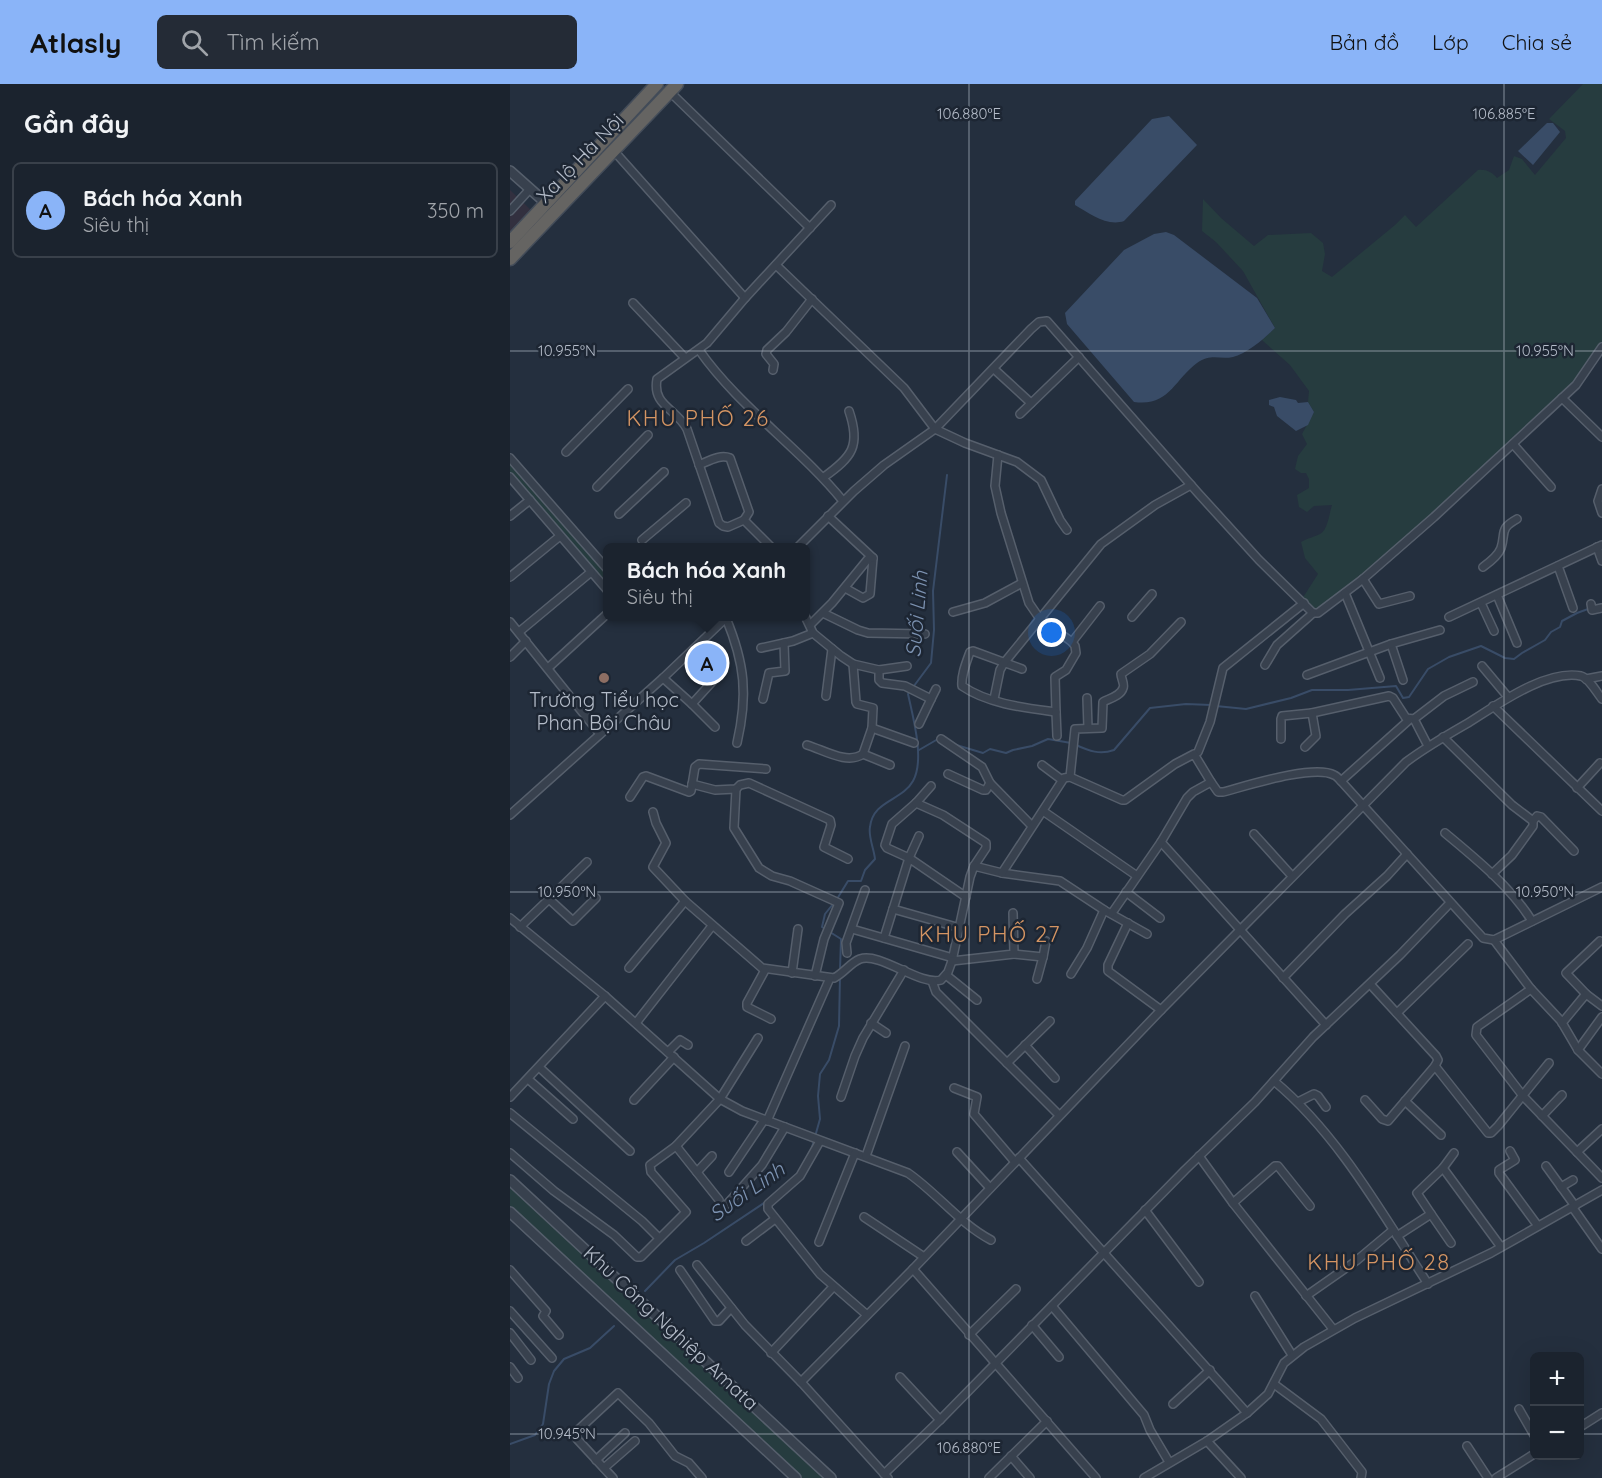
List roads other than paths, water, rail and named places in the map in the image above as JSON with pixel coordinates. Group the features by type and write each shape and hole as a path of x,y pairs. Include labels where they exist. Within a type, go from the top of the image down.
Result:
{"highway":[{"name":"Xa lộ Hà Nội","path":"510,242 657,84"},
{"name":"Xa lộ Hà Nội","path":"510,259 674,88"}],"street":[{"path":"674,88 810,228"},
{"path":"614,151 745,298"},
{"path":"510,171 546,203"},
{"path":"510,212 530,189"},
{"path":"699,465 719,457 730,458 749,512 744,520 728,527 720,523 683,422 659,399 655,390 657,379 699,350 831,205"},
{"path":"776,265 904,388 935,429 1017,462 1041,480 1067,530"},
{"path":"773,370 774,364 766,354 767,350 786,332 812,299"},
{"path":"633,303 685,358"},
{"path":"802,543 843,501 884,465 935,429 1039,322 1047,321 1259,560 1313,613"},
{"path":"1265,665 1277,645 1313,613 1318,613 1363,579 1434,517 1576,385 1602,347"},
{"path":"699,350 725,383 824,477 843,501"},
{"path":"1020,414 1080,357"},
{"path":"994,369 1031,403"},
{"path":"566,452 628,389"},
{"path":"1562,398 1602,437"},
{"path":"824,477 842,464 851,453 855,442 854,426 849,411"},
{"path":"597,487 648,435"},
{"path":"1513,444 1551,487"},
{"path":"998,455 995,486 1029,603 1040,619 1075,646 1076,653 1066,670 1054,677 1057,736"},
{"path":"510,458 603,564"},
{"path":"619,514 664,472"},
{"path":"510,477 603,585"},
{"path":"994,699 1000,670 1004,663 1101,544 1155,505 1191,485"},
{"path":"1602,489 1598,501 1602,513"},
{"path":"510,516 530,500"},
{"path":"642,540 686,503"},
{"path":"828,516 873,558"},
{"path":"1484,567 1501,548 1505,527 1517,519"},
{"path":"744,520 766,543"},
{"path":"510,577 560,536"},
{"path":"1449,617 1600,546 1602,561"},
{"path":"810,625 845,588 868,559 873,558"},
{"path":"845,588 863,598 870,594 873,558"},
{"path":"1558,566 1573,608"},
{"path":"519,632 591,572"},
{"path":"1363,579 1379,604 1410,596"},
{"path":"952,612 985,603 1022,583"},
{"path":"1345,593 1380,678"},
{"path":"1132,617 1152,594"},
{"path":"1497,595 1517,643"},
{"path":"1198,752 1215,705 1222,668 1304,603"},
{"path":"1481,603 1494,631"},
{"path":"1072,642 1100,606"},
{"path":"1591,607 1602,608"},
{"path":"823,613 868,633 925,634"},
{"path":"548,668 603,618"},
{"path":"510,814 663,678 723,621"},
{"path":"728,621 739,651 744,686 743,716 737,743"},
{"path":"808,621 813,633 853,664 879,670 907,666"},
{"path":"510,622 600,734"},
{"path":"1070,777 1075,729 1102,728 1103,702 1122,690 1124,686 1121,674 1143,660 1181,622"},
{"path":"1307,675 1391,644 1440,630"},
{"path":"761,648 813,633"},
{"path":"510,657 526,641"},
{"path":"763,699 769,673 784,670 784,643"},
{"path":"1391,644 1403,680"},
{"path":"826,696 832,649"},
{"path":"1022,669 973,651 970,652 961,682 962,686 994,699 1017,706 1056,712"},
{"path":"807,745 846,758 855,758 863,754 872,728 873,708 856,702 853,664"},
{"path":"1482,666 1508,697"},
{"path":"879,670 879,680 882,683 906,686 913,692 931,699"},
{"path":"692,704 722,671"},
{"path":"801,1382 913,1269 1161,1010 1406,762 1493,706 1538,682 1579,675 1586,679 1602,699"},
{"path":"1586,679 1602,676"},
{"path":"663,678 715,727"},
{"path":"1341,781 1412,720 1444,696 1473,682"},
{"path":"919,724 936,689"},
{"path":"1281,739 1282,716 1312,713 1389,696 1393,698 1402,714 1412,720 1428,746"},
{"path":"1087,698 1088,728"},
{"path":"1493,706 1602,811"},
{"path":"1305,747 1316,736 1312,713"},
{"path":"872,728 914,743"},
{"path":"1443,737 1512,805 1533,820"},
{"path":"941,739 982,767 990,783 1032,826"},
{"path":"863,754 890,765"},
{"path":"1002,873 1064,778 1070,777 1125,800 1158,775 1194,754 1218,792 1300,773 1334,774 1483,938 1494,940 1602,886"},
{"path":"1577,788 1600,763"},
{"path":"630,797 646,776 689,792 695,767 699,764 765,769"},
{"path":"1042,765 1062,780"},
{"path":"948,774 983,790 986,790 990,783"},
{"path":"1071,974 1108,912 1126,892 1161,842 1187,798 1211,782"},
{"path":"692,784 715,790 736,789 740,785 749,783 830,820 831,825 824,847 848,859"},
{"path":"931,786 892,824 885,842 887,848 909,858 966,897"},
{"path":"736,789 734,828 759,868 772,876 790,881 839,903 826,935 816,976"},
{"path":"729,1173 765,1120 835,977 858,960 867,958 932,981 941,980 946,975 960,928 970,876 986,848 986,843 943,815 916,803"},
{"path":"1042,811 1137,876"},
{"path":"653,812 666,843 653,867 712,926 765,970 835,977"},
{"path":"1492,874 1519,845 1533,826 1533,820 1537,816 1541,817 1574,850"},
{"path":"1445,833 1515,897 1532,921"},
{"path":"1254,834 1292,876"},
{"path":"884,938 909,858 919,836"},
{"path":"1161,842 1326,1025"},
{"path":"1283,978 1407,854"},
{"path":"520,927 587,862"},
{"path":"974,866 1002,873 1060,881 1147,934"},
{"path":"847,953 846,944 865,890"},
{"path":"1126,892 1160,918"},
{"path":"549,899 573,921 596,898"},
{"path":"629,968 685,901"},
{"path":"697,1265 771,1353 801,1382 886,1476 1274,1081 1326,1025 1450,903"},
{"path":"893,909 960,928"},
{"path":"1013,913 1014,954"},
{"path":"510,918 605,996 720,1100 765,1120 908,1173 925,1185 973,1229 991,1240"},
{"path":"1128,922 1107,971 1161,1010"},
{"path":"636,1023 712,926"},
{"path":"792,973 798,929"},
{"path":"852,929 952,959 1014,954 1043,957"},
{"path":"1494,940 1531,989 1562,1023 1578,1050 1602,1074"},
{"path":"1037,979 1046,941"},
{"path":"1600,941 1566,973 1586,994 1602,1006"},
{"path":"1397,1013 1467,944"},
{"path":"765,970 747,1007 771,1019"},
{"path":"841,1097 855,1056 871,1023 904,970"},
{"path":"946,975 977,1000"},
{"path":"932,981 936,992 1059,1115"},
{"path":"1365,1100 1385,1122 1391,1118 1438,1060 1370,984"},
{"path":"1531,989 1476,1028 1478,1040 1523,1096 1602,1178"},
{"path":"1562,1023 1586,994"},
{"path":"510,1097 540,1068 605,996"},
{"path":"1578,1050 1602,1017"},
{"path":"1007,1063 1050,1021"},
{"path":"871,1023 886,1033"},
{"path":"510,1153 554,1191 614,1235 637,1257 641,1257 685,1216 686,1212 650,1168 650,1165 676,1146 720,1100 758,1038"},
{"path":"634,1100 671,1055 680,1040 688,1045"},
{"path":"1025,1045 1055,1078"},
{"path":"866,1156 906,1046"},
{"path":"1435,1066 1491,1133 1549,1063"},
{"path":"540,1068 630,1151"},
{"path":"528,1079 573,1119"},
{"path":"1274,1081 1317,1123 1428,1284"},
{"path":"954,1088 977,1097 974,1114 1104,1252 1247,1413"},
{"path":"1298,1102 1314,1094 1326,1107"},
{"path":"1542,1116 1562,1095"},
{"path":"1405,1101 1441,1135"},
{"path":"510,1113 642,1221 659,1238"},
{"path":"727,1204 762,1165 784,1127"},
{"path":"1577,1152 1602,1129"},
{"path":"820,1141 801,1176 768,1204 768,1209 820,1274 867,1315"},
{"path":"676,1146 719,1200"},
{"path":"1510,1151 1515,1160 1499,1170 1499,1173 1538,1226"},
{"path":"957,1152 990,1188"},
{"path":"819,1242 855,1153"},
{"path":"1451,1243 1417,1193 1443,1168 1454,1153"},
{"path":"697,1172 712,1156"},
{"path":"1199,1156 1233,1203 1333,1329"},
{"path":"1233,1203 1275,1166 1278,1166 1310,1206"},
{"path":"1546,1166 1602,1249"},
{"path":"1443,1168 1501,1247"},
{"name":"Khu Công Nghiệp Amata","path":"510,1179 831,1478"},
{"path":"1561,1187 1573,1180"},
{"path":"1144,1478 1247,1413 1268,1394 1284,1363 1292,1355 1333,1329 1501,1247 1602,1191"},
{"path":"1145,1210 1199,1282"},
{"name":"Khu Công Nghiệp Amata","path":"510,1212 796,1478"},
{"path":"1306,1296 1395,1233 1431,1214"},
{"path":"864,1217 924,1257"},
{"path":"746,1241 775,1219"},
{"path":"680,1269 715,1320 719,1321 731,1308"},
{"path":"913,1269 1096,1478"},
{"path":"510,1270 546,1311 543,1316 559,1335"},
{"path":"771,1353 833,1287"},
{"path":"969,1335 1016,1289"},
{"path":"1255,1296 1292,1355"},
{"path":"1052,1306 1144,1415 1169,1462"},
{"path":"510,1311 552,1358"},
{"path":"1032,1325 1059,1357"},
{"path":"510,1333 531,1360"},
{"path":"510,1367 518,1378"},
{"path":"1173,1404 1209,1370"},
{"path":"900,1377 940,1420"},
{"path":"1274,1384 1321,1419 1362,1472 1361,1478"},
{"path":"613,1478 577,1438 578,1431 618,1393 649,1423 677,1458 689,1463 702,1478"},
{"path":"1519,1409 1530,1428"},
{"path":"1584,1423 1601,1417"},
{"path":"989,1478 1047,1421"},
{"path":"596,1460 625,1433"},
{"path":"604,1468 635,1441"},
{"path":"1206,1441 1240,1478"},
{"path":"1467,1446 1488,1478"},
{"path":"1011,1456 1030,1478"},
{"path":"1496,1478 1530,1457"},
{"path":"996,1471 1001,1478"}],"water":[{"path":"1169,116 1197,145 1124,221 1105,221 1075,205 1075,201 1152,119"},
{"path":"1547,123 1553,123 1560,132 1533,165 1518,151"},
{"path":"1166,232 1174,235 1257,298 1275,328 1244,353 1228,358 1207,358 1197,363 1163,396 1146,402 1134,402 1067,324 1065,313 1124,250 1154,234"},
{"path":"1280,397 1296,400 1298,403 1308,402 1314,412 1308,425 1296,431 1277,416 1274,407 1269,405 1269,400"}],"waterway":[{"name":"Suối Linh","path":"840,970 841,939 822,927 825,914 848,881 861,881 865,870 875,859 870,831 872,818 876,811 908,788 916,772 917,738 908,694 931,663 934,630 933,591 947,475"},
{"path":"1216,706 1246,709 1291,698 1312,690 1396,686 1403,698 1409,697 1428,669 1449,657 1481,646 1505,658 1514,659 1545,640 1551,632 1560,627 1562,621 1602,604"},
{"path":"1076,745 1095,752 1114,750 1150,708 1186,704 1211,705"},
{"path":"919,750 938,739"},
{"path":"953,744 983,753 990,749 1006,753 1048,739 1071,743"},
{"name":"Suối Linh","path":"811,1151 820,1119 818,1096 820,1074 829,1060 839,1026 840,976"},
{"name":"Suối Linh","path":"645,1291 675,1260 767,1201"},
{"name":"Suối Linh","path":"510,1444 535,1435 543,1424 549,1384 554,1371 564,1359 590,1348 614,1326"}],"place":[{"name":"Bách hóa Xanh","path":"707,663"},
{"name":"Trường Tiểu học Phan Bội Châu","path":"604,678"}],"district":[{"name":"KHU PHỐ 26","path":"698,418"},
{"name":"KHU PHỐ 27","path":"990,934"},
{"name":"KHU PHỐ 28","path":"1379,1262"}]}
